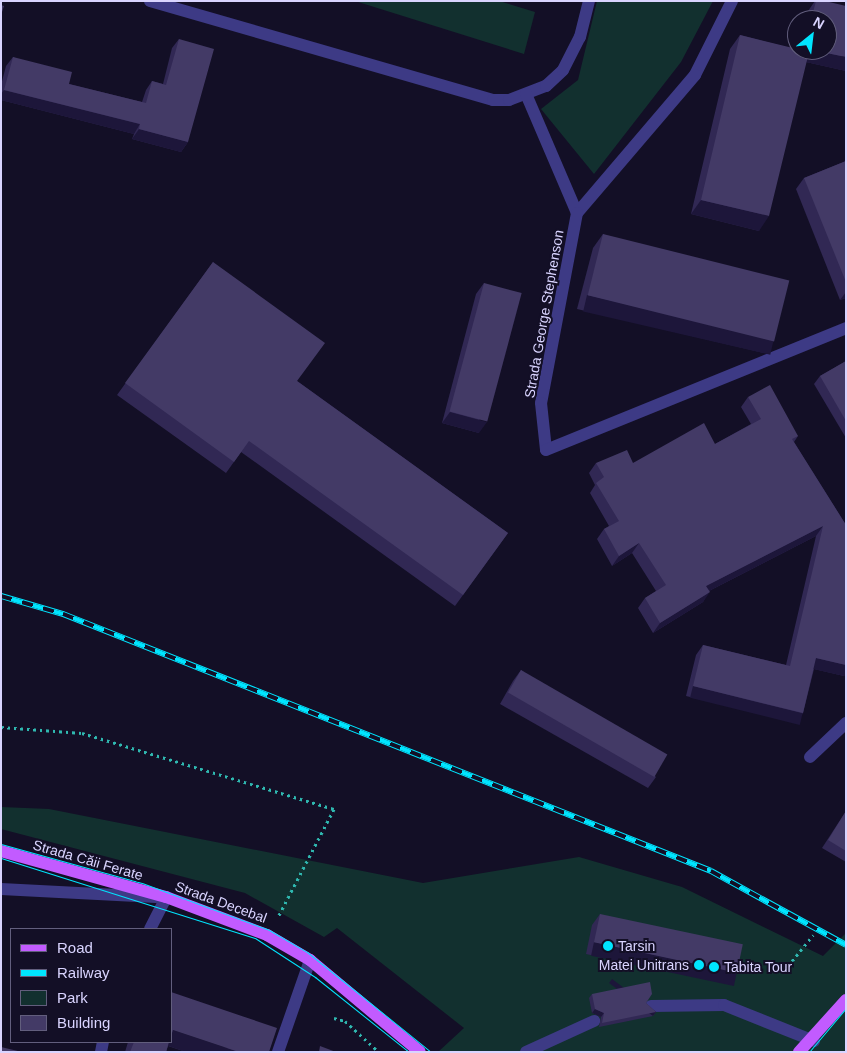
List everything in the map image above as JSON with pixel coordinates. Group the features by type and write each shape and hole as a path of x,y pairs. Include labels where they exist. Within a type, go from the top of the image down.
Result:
{"main road":[{"name":"Strada Căii Ferate","path":"1,851 166,897"},
{"name":"Strada Decebal","path":"166,897 235,920 310,960 420,1052"},
{"path":"799,1052 814,1041 846,1000"}],"street":[{"path":"150,1 480,98 509,100 546,86 563,70 580,37 589,1"},
{"path":"526,94 577,213 695,75 732,1"},
{"name":"Strada George Stephenson","path":"577,213 542,403 546,450 846,328"},
{"path":"810,758 841,736 846,723"},
{"name":"Strada Decebal","path":"1,889 166,897"},
{"path":"150,928 166,897"},
{"path":"278,1052 310,960"},
{"path":"651,1006 724,1005 814,1041"},
{"path":"526,1052 594,1021"}],"path":[{"path":"1,727 82,733 334,809 276,921"},
{"path":"788,966 813,934"},
{"path":"334,1018 345,1021 379,1052"}],"green space":[{"path":"355,1 499,1 535,12 524,54"},
{"path":"597,1 713,1 681,62 594,174 541,109 578,80"},
{"path":"1,807 49,809 423,883 579,857 682,887 823,956 846,933 846,1052 438,1052 464,1028 337,928 324,937 245,893 1,829"}],"building":[{"path":"816,1 846,6 846,57 837,55 837,10 814,10"},
{"path":"740,35 787,47 787,60 807,60 769,216 701,200"},
{"path":"179,39 214,49 188,142 139,129 140,124 4,90 13,57 72,72 69,84 146,103 152,81 166,85"},
{"path":"846,161 846,282 804,178"},
{"path":"603,234 789,280 774,342 588,295"},
{"path":"213,262 325,343 297,381 508,533 463,595 249,441 234,462 125,383"},
{"path":"484,283 522,293 487,422 450,411"},
{"path":"846,361 846,421 820,376"},
{"path":"770,385 798,436 792,439 846,525 846,665 816,658 803,713 693,686 703,645 790,666 823,526 706,586 710,592 660,623 645,598 666,585 639,543 619,556 604,529 619,521 596,483 604,477 596,463 627,450 633,463 704,423 715,444 761,419 748,397"},
{"path":"521,670 667,754 654,777 508,693"},
{"path":"846,811 846,851 828,840"},
{"path":"600,914 743,944 737,973 594,942"},
{"path":"650,982 652,994 646,1003 656,1012 602,1023 604,1013 595,1009 592,994"},
{"path":"172,992 277,1028 269,1052 239,1052 173,1030 172,1033"},
{"path":"134,1043 169,1043 166,1052 130,1052"},
{"path":"320,1046 336,1052 319,1052"},
{"path":"1,1047 22,1052 1,1052"}],"tram line":[{"path":"1,844 142,883 269,930 307,952 431,1052"},
{"path":"1,858 255,938 315,977 409,1052"},
{"path":"809,1052 846,1008"}],"railway":[{"path":"1,596 63,614 711,871 846,945"}],"place":[{"name":"Tarsin","path":"608,946"},
{"name":"Matei Unitrans","path":"699,965"},
{"name":"Tabita Tour","path":"714,967"}]}
